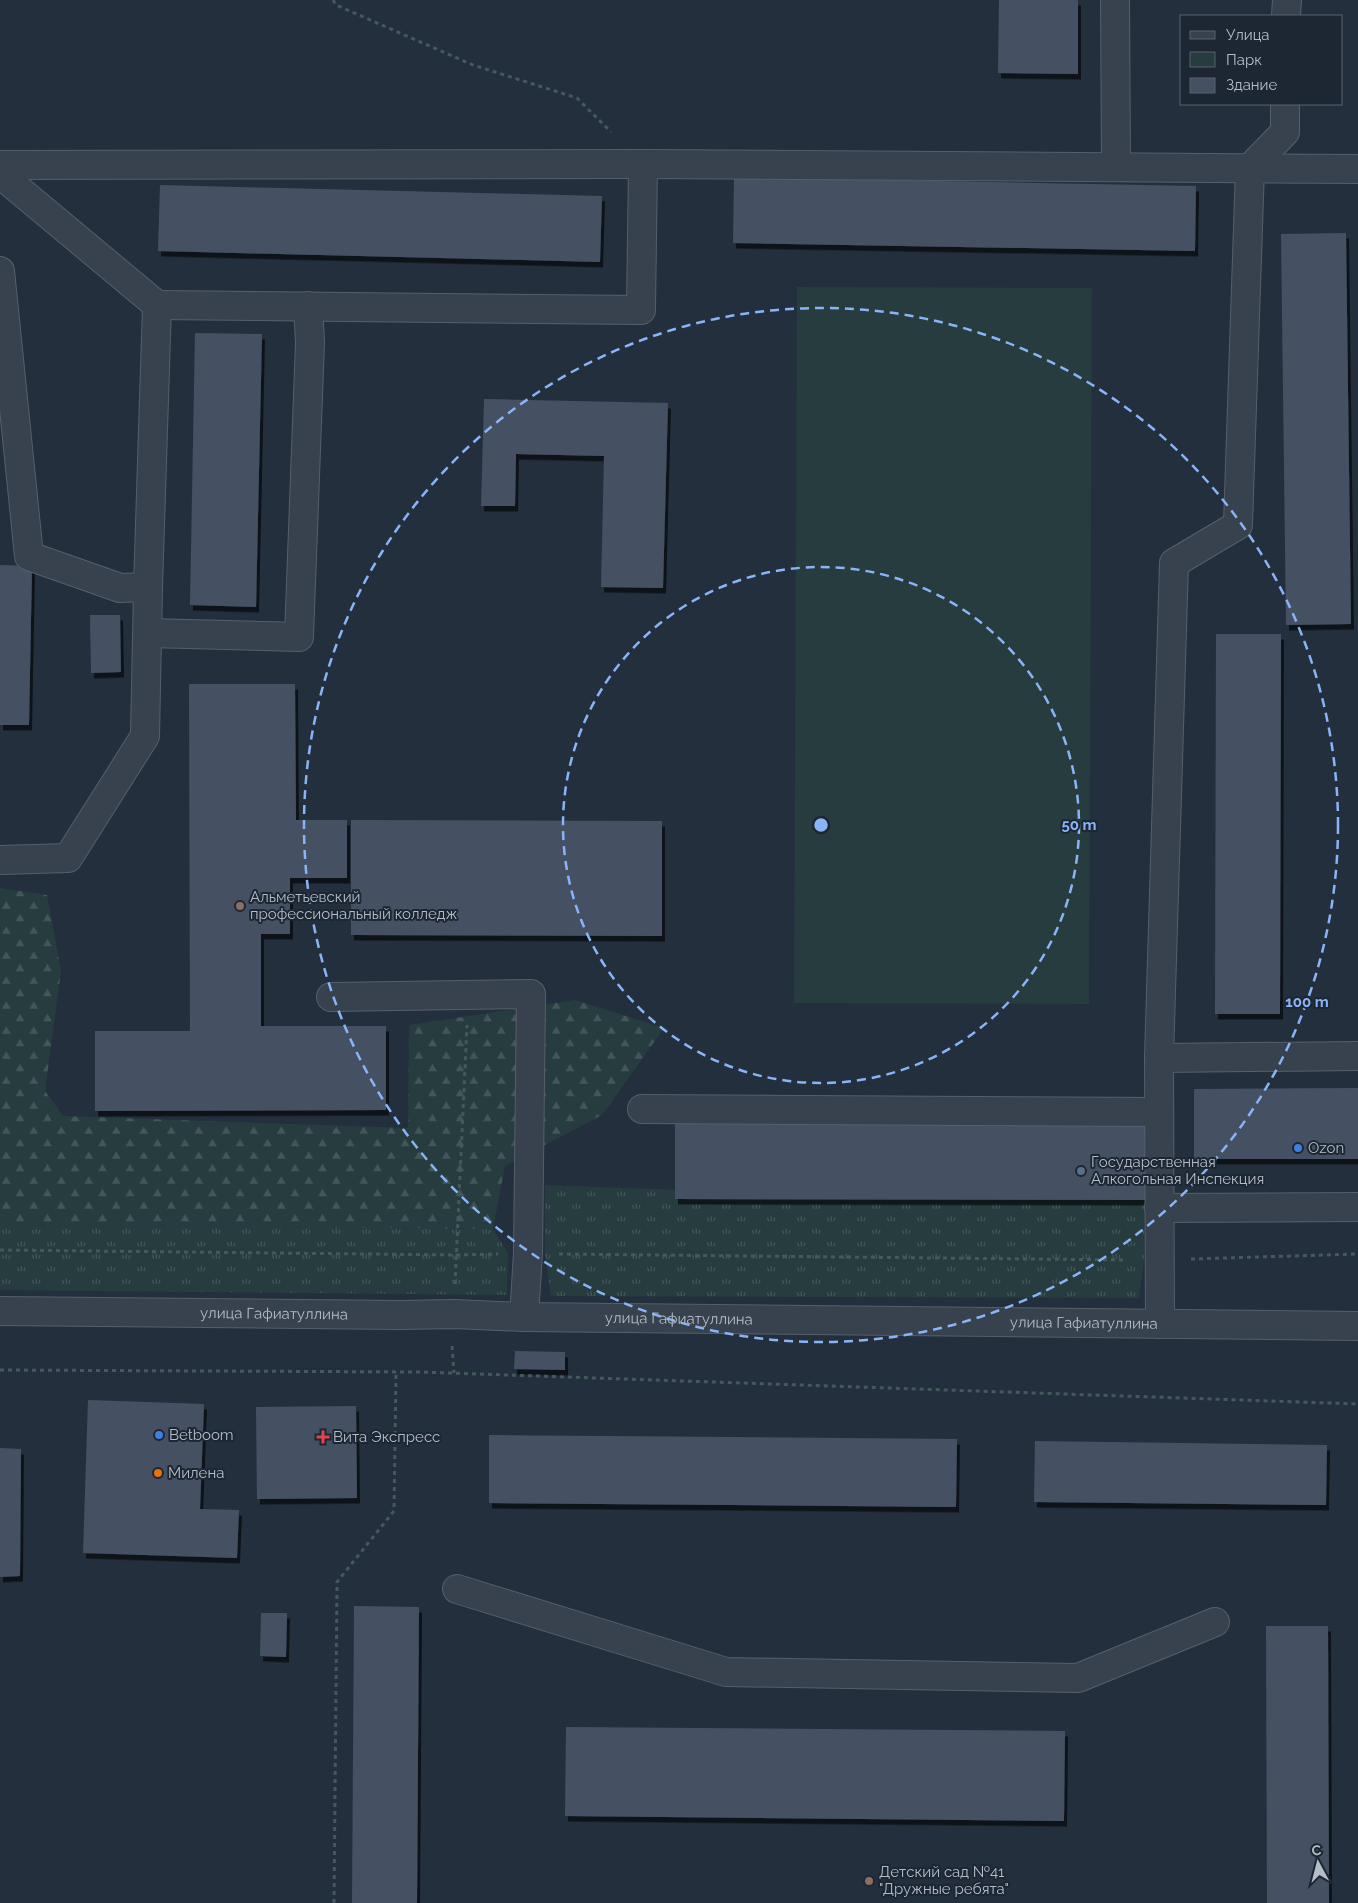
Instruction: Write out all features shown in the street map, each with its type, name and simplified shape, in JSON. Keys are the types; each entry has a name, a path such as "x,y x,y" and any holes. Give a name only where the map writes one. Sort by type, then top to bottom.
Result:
{"street":[{"path":"1115,0 1116,167"},
{"path":"1286,0 1286,15"},
{"path":"1160,1324 1159,1058 1174,563 1238,525 1250,168 1284,132 1285,105"},
{"path":"0,174 157,305 641,310 643,164"},
{"path":"0,165 643,164 1358,169"},
{"path":"0,271 29,556 120,588 148,587"},
{"path":"0,860 68,858 145,736 157,305"},
{"path":"148,633 299,637 310,342 308,306"},
{"path":"331,997 531,994 528,1253 524,1317"},
{"path":"1159,1058 1358,1056"},
{"path":"642,1109 1159,1112"},
{"path":"1159,1208 1358,1207"},
{"name":"улица Гафиатуллина","path":"0,1311 454,1314 524,1317 1358,1326"},
{"path":"457,1589 726,1672 1078,1678 1215,1622"}],"path":[{"path":"333,0 336,5 473,65 577,98 643,164"},
{"path":"454,1294 468,995"},
{"path":"0,1250 456,1255 528,1253 1159,1260 1358,1254"},
{"path":"452,1343 454,1373"},
{"path":"0,1370 454,1373 1358,1404"},
{"path":"334,1903 337,1582 394,1511 396,1372"}],"green space":[{"path":"797,287 1092,288 1089,1004 794,1003"},
{"path":"0,888 47,895 61,971 45,1091 63,1116 408,1128 409,1025 575,1000 664,1028 602,1115 505,1166 493,1229 0,1225"},
{"path":"545,1185 675,1190 676,1199 1145,1200 1144,1260 1139,1298 551,1296 545,1254"},
{"path":"0,1225 493,1229 508,1253 507,1295 0,1290"}],"building":[{"path":"999,0 1078,0 1078,74 998,73"},
{"path":"734,177 1196,186 1195,251 733,243"},
{"path":"160,185 602,196 600,262 158,251"},
{"path":"1346,233 1351,624 1286,625 1281,234"},
{"path":"195,333 262,334 256,607 190,605"},
{"path":"484,399 668,403 663,588 601,587 604,456 516,454 515,506 481,506"},
{"path":"0,565 32,566 29,725 0,725"},
{"path":"90,615 120,615 121,672 91,673"},
{"path":"1216,634 1281,634 1280,1014 1215,1014"},
{"name":"Альметьевский профессиональный колледж","path":"189,684 295,684 296,820 347,820 347,878 290,878 290,934 261,934 261,1026 386,1026 386,1110 95,1111 95,1031 190,1031"},
{"path":"351,820 662,821 662,936 351,935"},
{"path":"1358,1088 1358,1159 1194,1159 1194,1089"},
{"path":"675,1122 1145,1123 1145,1200 675,1199"},
{"path":"515,1351 565,1352 565,1370 514,1369"},
{"path":"88,1400 204,1404 200,1509 239,1510 237,1558 83,1553"},
{"path":"356,1406 357,1498 257,1499 256,1407"},
{"path":"489,1435 957,1439 956,1507 489,1503"},
{"path":"1035,1441 1327,1445 1326,1505 1034,1502"},
{"path":"0,1448 21,1449 20,1576 0,1577"},
{"path":"354,1606 419,1607 417,1903 352,1903"},
{"path":"261,1613 287,1613 286,1657 260,1656"},
{"path":"1266,1626 1328,1626 1329,1903 1267,1903"},
{"path":"566,1727 1065,1731 1064,1821 565,1816"}],"place":[{"name":"Альметьевский профессиональный колледж","path":"240,906"},
{"name":"Ozon","path":"1298,1148"},
{"name":"Государственная Алкогольная Инспекция","path":"1081,1171"},
{"name":"Betboom","path":"159,1435"},
{"name":"Вита Экспресс","path":"323,1437"},
{"name":"Милена","path":"158,1473"},
{"name":"Детский сад №41 \"Дружные ребята\"","path":"869,1881"}]}
